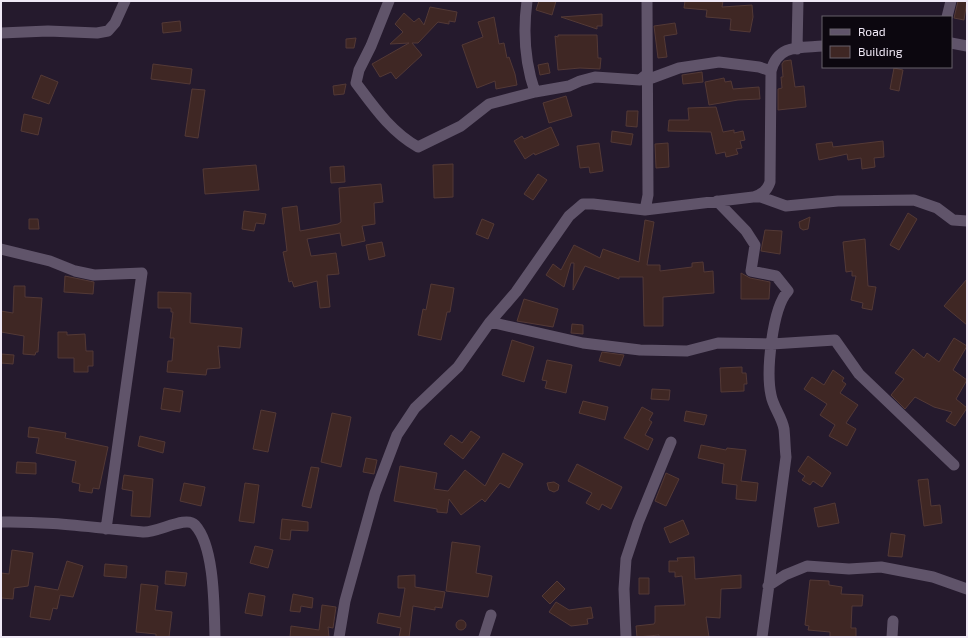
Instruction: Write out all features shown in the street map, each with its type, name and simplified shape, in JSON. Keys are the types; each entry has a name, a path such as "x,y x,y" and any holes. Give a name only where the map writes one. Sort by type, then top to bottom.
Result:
{"street":[{"path":"1,33 48,31 97,33 108,30 115,23 125,1"},
{"path":"389,1 371,46 359,70 356,83 375,109 397,133 418,147 460,126 489,104 534,92 568,86 595,77 640,80 647,74"},
{"path":"527,1 526,54 528,71 534,92"},
{"path":"645,210 648,195 647,1"},
{"path":"797,49 798,1"},
{"path":"948,16 951,1"},
{"path":"952,43 967,46"},
{"path":"338,637 345,601 375,493 397,436 415,408 458,367 490,322 516,292 569,216 583,204 645,210 762,195 768,189 770,182 771,71 776,58 780,54 791,49 822,46"},
{"path":"647,74 652,78 679,68 719,62 759,67 771,71"},
{"path":"753,197 761,197 786,206 838,201 914,200 936,208 953,220 967,221"},
{"path":"717,201 746,231 755,245 751,271 776,276 788,291 783,296 775,317 769,379 771,396 784,429 786,457 770,566 762,637"},
{"path":"1,249 50,261 75,271 94,275 142,273 106,529"},
{"path":"490,322 583,342 640,350 687,351 718,343 772,344 835,340 858,374 954,465"},
{"path":"626,637 624,589 626,559 638,523 671,442"},
{"path":"1,522 54,524 147,532 170,527 186,520 194,524 207,551 214,597 215,637"},
{"path":"770,566 784,575"},
{"path":"768,586 784,575 808,566 848,569 881,567 933,577 967,589"},
{"path":"484,637 491,615"},
{"path":"892,637 894,621"}],"building":[{"path":"539,1 556,1 552,15 536,10"},
{"path":"685,1 723,1 722,7 752,5 753,17 750,32 730,30 731,19 706,17 707,10 684,8"},
{"path":"958,1 967,1 964,20 954,18"},
{"path":"430,7 457,12 455,22 449,21 449,24 438,22 418,43 412,43 422,55 396,79 391,72 380,77 372,64 409,43 390,44 403,32 395,24 404,13 414,22 419,18 424,25"},
{"path":"602,14 602,26 597,26 597,29 561,17"},
{"path":"494,17 499,44 504,43 507,58 509,57 517,85 496,89 495,81 477,88 462,45 483,37 478,22"},
{"path":"180,21 181,31 163,33 162,23"},
{"path":"675,23 677,34 664,36 667,57 658,58 654,26"},
{"path":"558,35 597,35 598,58 601,58 600,69 580,68 558,70 555,36 558,37"},
{"path":"356,38 354,48 346,48 346,39"},
{"path":"791,60 795,87 804,86 806,107 778,110 778,89 782,88 781,77 783,77 782,64 784,61"},
{"path":"548,63 550,73 540,75 538,65"},
{"path":"153,64 192,69 190,84 151,79"},
{"path":"894,68 903,70 899,91 890,89"},
{"path":"702,72 703,82 683,84 682,75"},
{"path":"41,75 58,82 49,104 32,98"},
{"path":"724,78 725,82 731,81 733,89 759,87 760,99 738,100 709,105 705,82"},
{"path":"346,84 344,94 334,95 333,86"},
{"path":"192,89 205,90 198,138 185,136"},
{"path":"566,96 572,116 549,123 543,103"},
{"path":"716,107 723,132 734,130 734,133 743,131 745,140 740,141 742,148 736,149 738,154 726,157 725,152 716,154 711,132 668,131 669,120 689,120 688,108"},
{"path":"627,111 638,111 637,127 626,126"},
{"path":"24,114 42,118 38,135 21,131"},
{"path":"551,127 559,145 535,155 534,153 525,159 514,141 522,136 524,139"},
{"path":"612,131 633,134 631,145 611,142"},
{"path":"883,141 884,157 874,158 875,167 862,169 861,158 848,160 847,154 819,160 816,144 832,142 833,147"},
{"path":"599,143 603,171 590,173 589,167 580,168 577,146"},
{"path":"668,143 669,167 656,168 655,144"},
{"path":"453,164 453,197 434,198 433,165"},
{"path":"256,165 259,190 205,194 203,169"},
{"path":"344,166 345,182 331,183 330,167"},
{"path":"538,174 547,180 533,200 524,194"},
{"path":"381,184 383,202 374,203 375,224 362,226 365,241 342,246 340,233 307,239 311,256 336,253 339,274 327,275 330,307 320,308 317,281 294,287 292,281 289,282 283,252 287,251 282,208 297,206 300,231 338,224 341,222 339,188"},
{"path":"244,211 266,214 264,224 256,223 254,231 242,229"},
{"path":"908,213 917,219 899,250 890,245"},
{"path":"810,217 808,229 803,230 800,228 799,222"},
{"path":"29,219 38,219 39,229 29,229"},
{"path":"482,219 494,224 488,239 476,234"},
{"path":"645,220 654,222 647,265 660,265 660,271 692,267 692,263 703,262 704,272 713,271 714,293 663,297 663,326 644,326 643,277 619,277 619,279 585,266 573,290 574,263 571,263 564,287 546,275 553,264 561,270 574,245 600,258 603,249 639,262"},
{"path":"765,230 782,231 780,254 761,251"},
{"path":"865,239 868,286 876,287 872,310 862,308 863,303 851,300 856,276 852,276 852,271 846,272 843,242"},
{"path":"382,242 385,256 369,260 366,245"},
{"path":"741,273 750,278 770,282 769,299 741,299"},
{"path":"65,276 94,282 93,294 64,292"},
{"path":"967,279 967,325 944,306"},
{"path":"431,284 454,288 450,312 447,312 441,340 418,335 423,309 426,310"},
{"path":"14,286 25,286 25,297 42,298 38,352 36,352 35,355 23,354 24,336 1,332 1,311 13,313"},
{"path":"158,292 191,293 190,323 242,328 240,348 218,346 220,368 207,369 206,375 167,372 168,361 172,361 174,338 170,338 173,312 171,312 171,308 158,308"},
{"path":"524,299 558,309 553,327 517,321"},
{"path":"572,324 583,325 583,334 571,333"},
{"path":"58,332 67,332 67,335 85,334 86,351 93,351 93,366 88,366 88,372 74,372 74,358 58,358"},
{"path":"954,338 967,346 953,370 967,380 956,399 967,408 955,426 946,421 952,412 934,407 915,397 905,409 891,395 904,379 895,373 913,349 924,358 927,353 939,362"},
{"path":"512,340 534,347 524,382 502,375"},
{"path":"602,352 624,355 620,366 599,361"},
{"path":"1,354 14,355 13,364 1,363"},
{"path":"547,360 572,365 566,393 545,388 547,381 542,380"},
{"path":"742,367 742,373 746,373 747,384 744,384 744,391 721,392 720,368"},
{"path":"833,370 844,378 842,381 846,384 840,393 858,405 846,423 856,429 847,446 829,436 835,425 820,415 827,404 804,389 812,377 824,385"},
{"path":"164,388 183,391 180,412 161,409"},
{"path":"652,389 670,390 669,400 651,399"},
{"path":"583,401 608,407 605,420 579,413"},
{"path":"642,407 653,413 649,420 652,422 645,435 653,439 648,450 624,438"},
{"path":"261,410 276,413 268,452 253,449"},
{"path":"686,411 707,415 704,425 684,421"},
{"path":"332,413 351,417 341,467 321,462"},
{"path":"29,427 66,433 65,438 108,447 99,489 93,488 92,493 79,491 80,484 72,482 76,461 36,453 39,438 28,437"},
{"path":"471,431 480,437 463,459 444,444 451,435 462,443"},
{"path":"140,436 165,442 163,453 138,446"},
{"path":"701,445 726,450 727,448 746,450 741,481 758,483 756,501 736,499 737,485 722,483 724,464 698,458"},
{"path":"503,453 523,464 509,488 500,483 485,502 482,499 461,515 449,499 447,513 437,512 437,509 394,501 400,466 437,473 434,489 448,491 465,470 485,486"},
{"path":"808,456 831,473 822,487 813,481 810,485 802,480 805,476 798,471"},
{"path":"366,458 377,460 374,474 363,472"},
{"path":"17,462 36,463 36,474 16,473"},
{"path":"577,464 622,487 611,509 602,504 599,510 586,503 592,493 568,481"},
{"path":"311,467 319,468 311,508 302,506"},
{"path":"666,473 679,479 666,506 655,501"},
{"path":"124,475 153,479 150,517 131,516 133,491 122,489"},
{"path":"928,479 931,506 940,505 942,523 924,526 918,480"},
{"path":"554,482 559,485 558,490 554,492 549,490 547,483"},
{"path":"184,483 205,487 201,506 180,501"},
{"path":"245,483 259,485 254,523 239,521"},
{"path":"835,503 839,523 818,527 814,508"},
{"path":"282,519 308,522 308,531 291,530 290,540 280,539"},
{"path":"683,520 689,534 670,543 664,528"},
{"path":"891,533 905,535 902,557 888,556"},
{"path":"452,542 480,546 476,573 492,576 488,597 446,591"},
{"path":"255,546 273,550 268,568 250,563"},
{"path":"12,550 33,553 28,586 14,588 13,599 1,598 1,573 9,574"},
{"path":"694,557 695,579 741,575 741,588 721,589 720,618 706,617 709,637 659,637 659,635 637,637 636,626 654,624 655,606 685,605 682,576 675,577 675,572 669,572 669,561 678,561 677,558"},
{"path":"67,561 83,566 73,597 60,595 57,609 53,608 50,620 30,617 35,586 58,590"},
{"path":"105,564 127,566 126,578 104,576"},
{"path":"166,571 187,573 185,586 165,584"},
{"path":"415,575 415,587 445,592 442,608 435,607 435,610 413,606 409,637 399,637 401,628 377,623 379,613 400,617 405,588 398,588 398,576"},
{"path":"639,578 649,578 649,594 639,594"},
{"path":"810,580 829,581 829,585 842,587 841,594 863,595 862,606 852,606 851,628 856,628 856,637 830,637 830,632 808,630 809,626 805,625"},
{"path":"557,581 565,589 550,604 542,596"},
{"path":"141,584 158,586 155,610 172,612 169,637 156,637 156,634 136,632"},
{"path":"249,593 265,596 262,616 245,613"},
{"path":"293,594 313,598 312,608 301,606 300,612 290,611"},
{"path":"556,602 569,610 591,607 593,618 587,619 588,624 571,626 549,612"},
{"path":"322,605 336,607 333,628 328,627 329,637 290,637 291,626 319,630"},
{"path":"459,620 463,620 465,621 465,629 459,630 456,627 456,623"}]}
